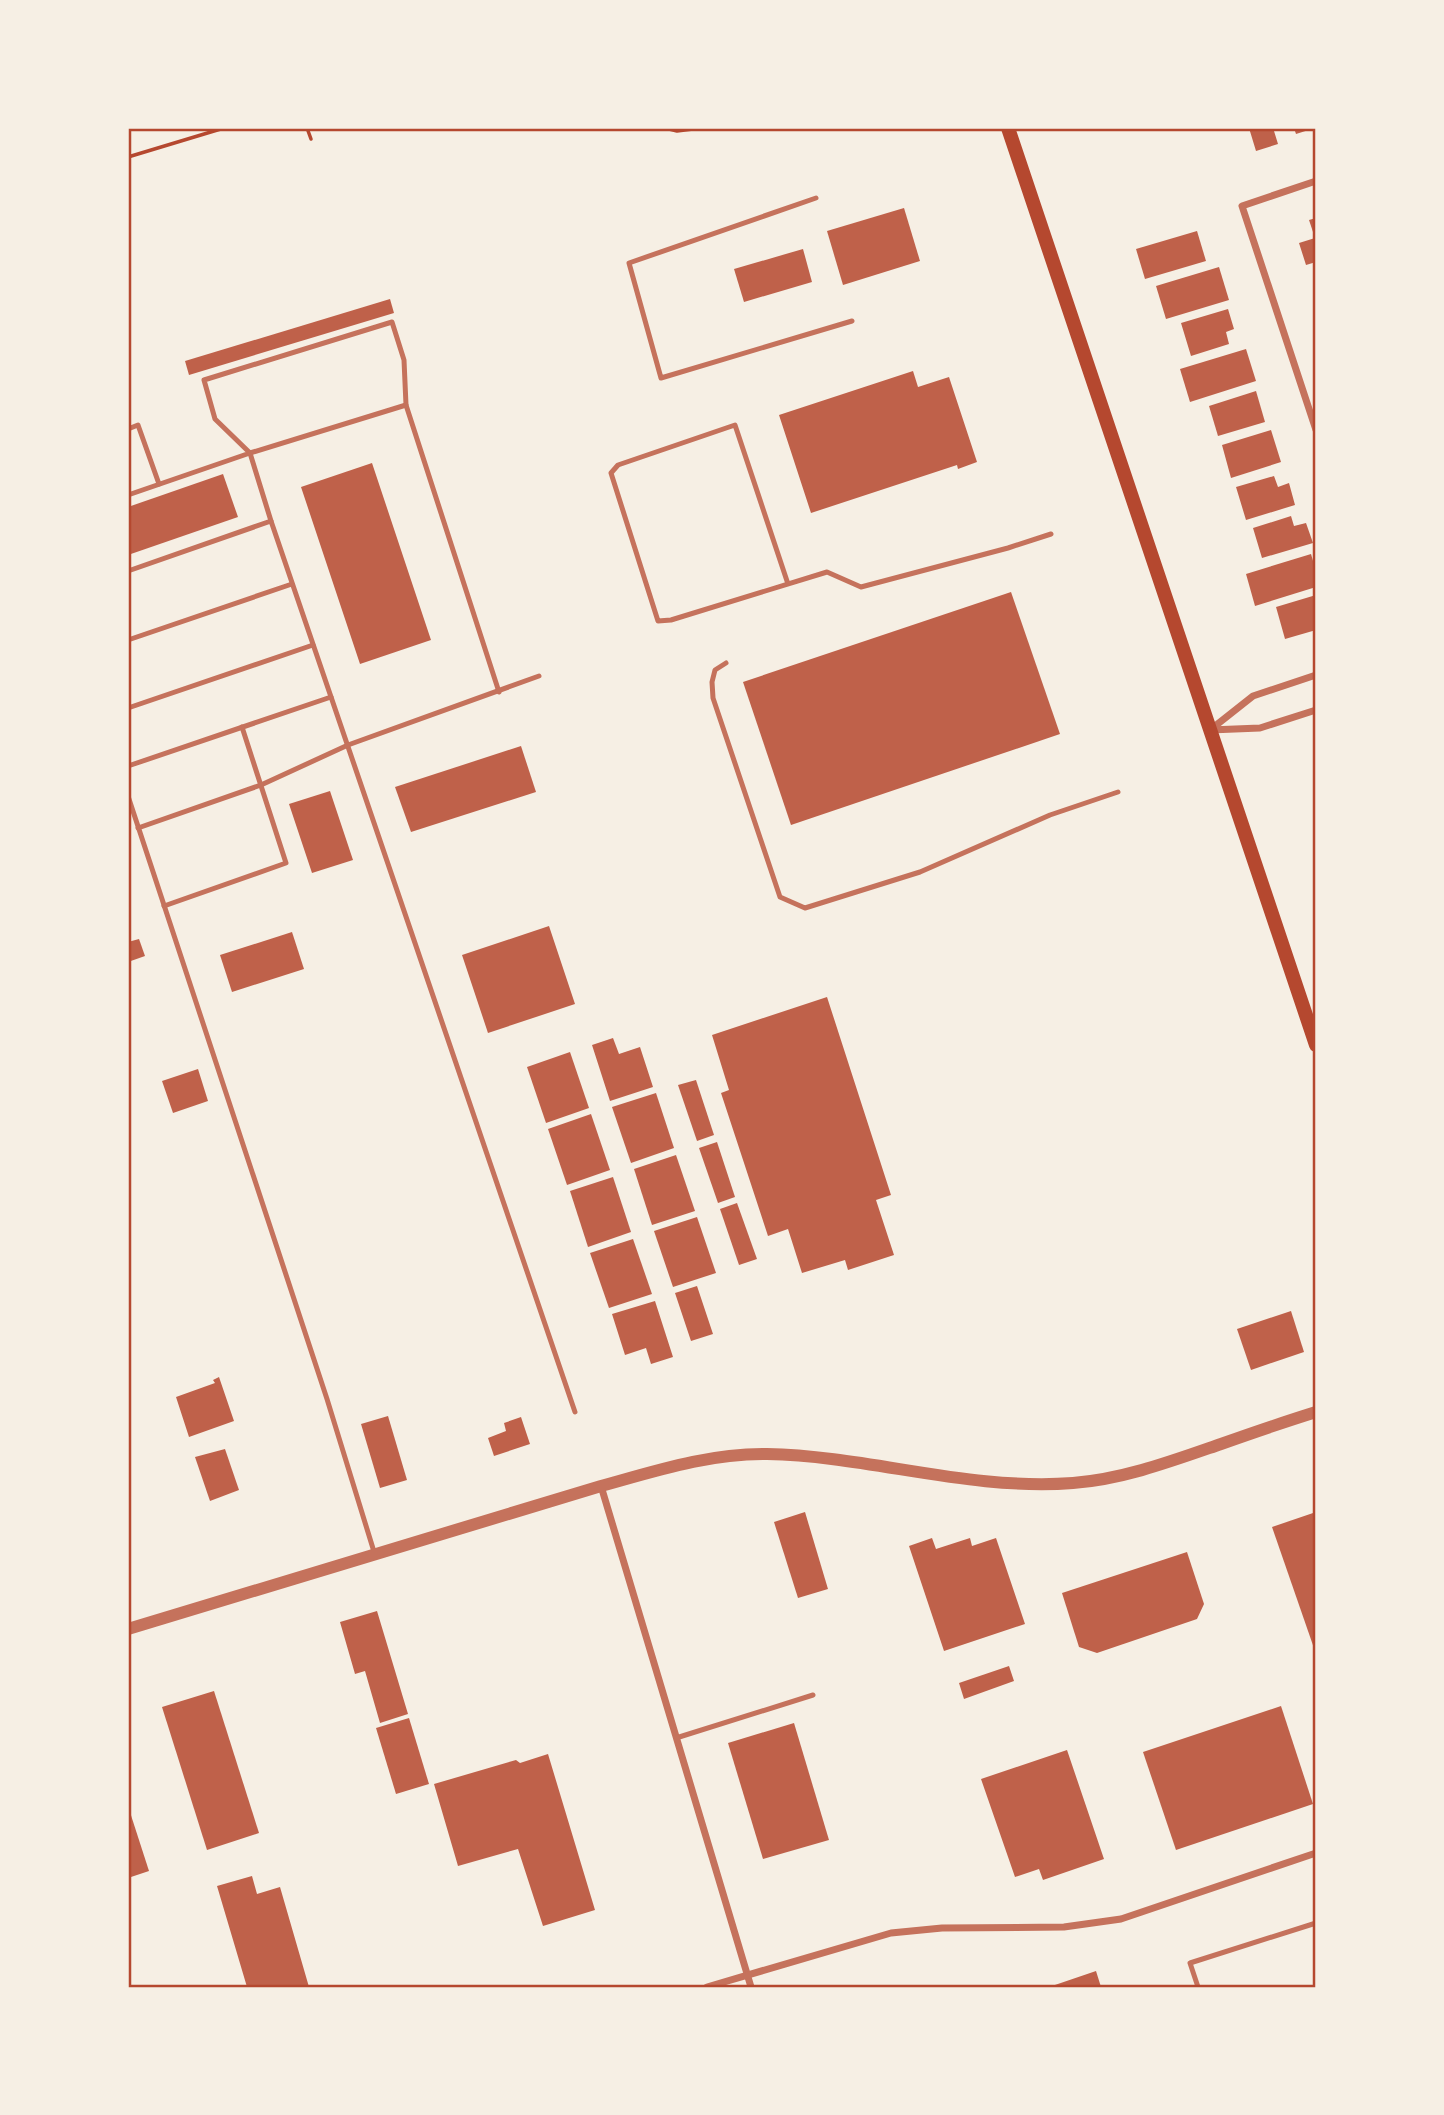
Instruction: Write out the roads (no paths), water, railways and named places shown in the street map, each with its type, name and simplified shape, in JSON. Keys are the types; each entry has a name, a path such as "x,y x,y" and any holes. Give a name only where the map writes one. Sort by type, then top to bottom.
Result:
{"main road":[{"path":"1008,128 1316,1045"}],"street":[{"path":"1316,181 1242,206 1316,430"},
{"path":"1210,730 1253,696 1316,675"},
{"path":"1210,730 1260,728 1316,710"},
{"path":"128,1629 601,1486 696,1462 764,1454 817,1457 989,1483 1072,1483 1115,1477 1168,1463 1316,1412"},
{"path":"601,1486 751,1987"},
{"path":"707,1987 891,1933 943,1928 1064,1927 1121,1919 1316,1853"}],"lane":[{"path":"816,198 629,263 661,378 852,321"},
{"path":"499,692 406,405 404,360 392,322 204,380 215,419 250,453 292,584 575,1412"},
{"path":"128,495 250,453 406,405"},
{"path":"128,429 138,425 159,484"},
{"path":"789,584 735,425 618,465 611,473 658,621 671,620 789,584 827,572 861,587 1051,534"},
{"path":"128,570 271,521"},
{"path":"128,640 292,584"},
{"path":"128,708 313,645"},
{"path":"726,663 715,670 712,681 713,698 779,897 792,904 805,908 920,872 1050,815 1118,792"},
{"path":"138,828 261,785 348,745 539,676"},
{"path":"128,766 331,697"},
{"path":"164,906 286,863 242,727"},
{"path":"128,796 327,1399 375,1555"},
{"path":"676,1738 813,1695"},
{"path":"1198,1987 1190,1963 1316,1923"}]}
